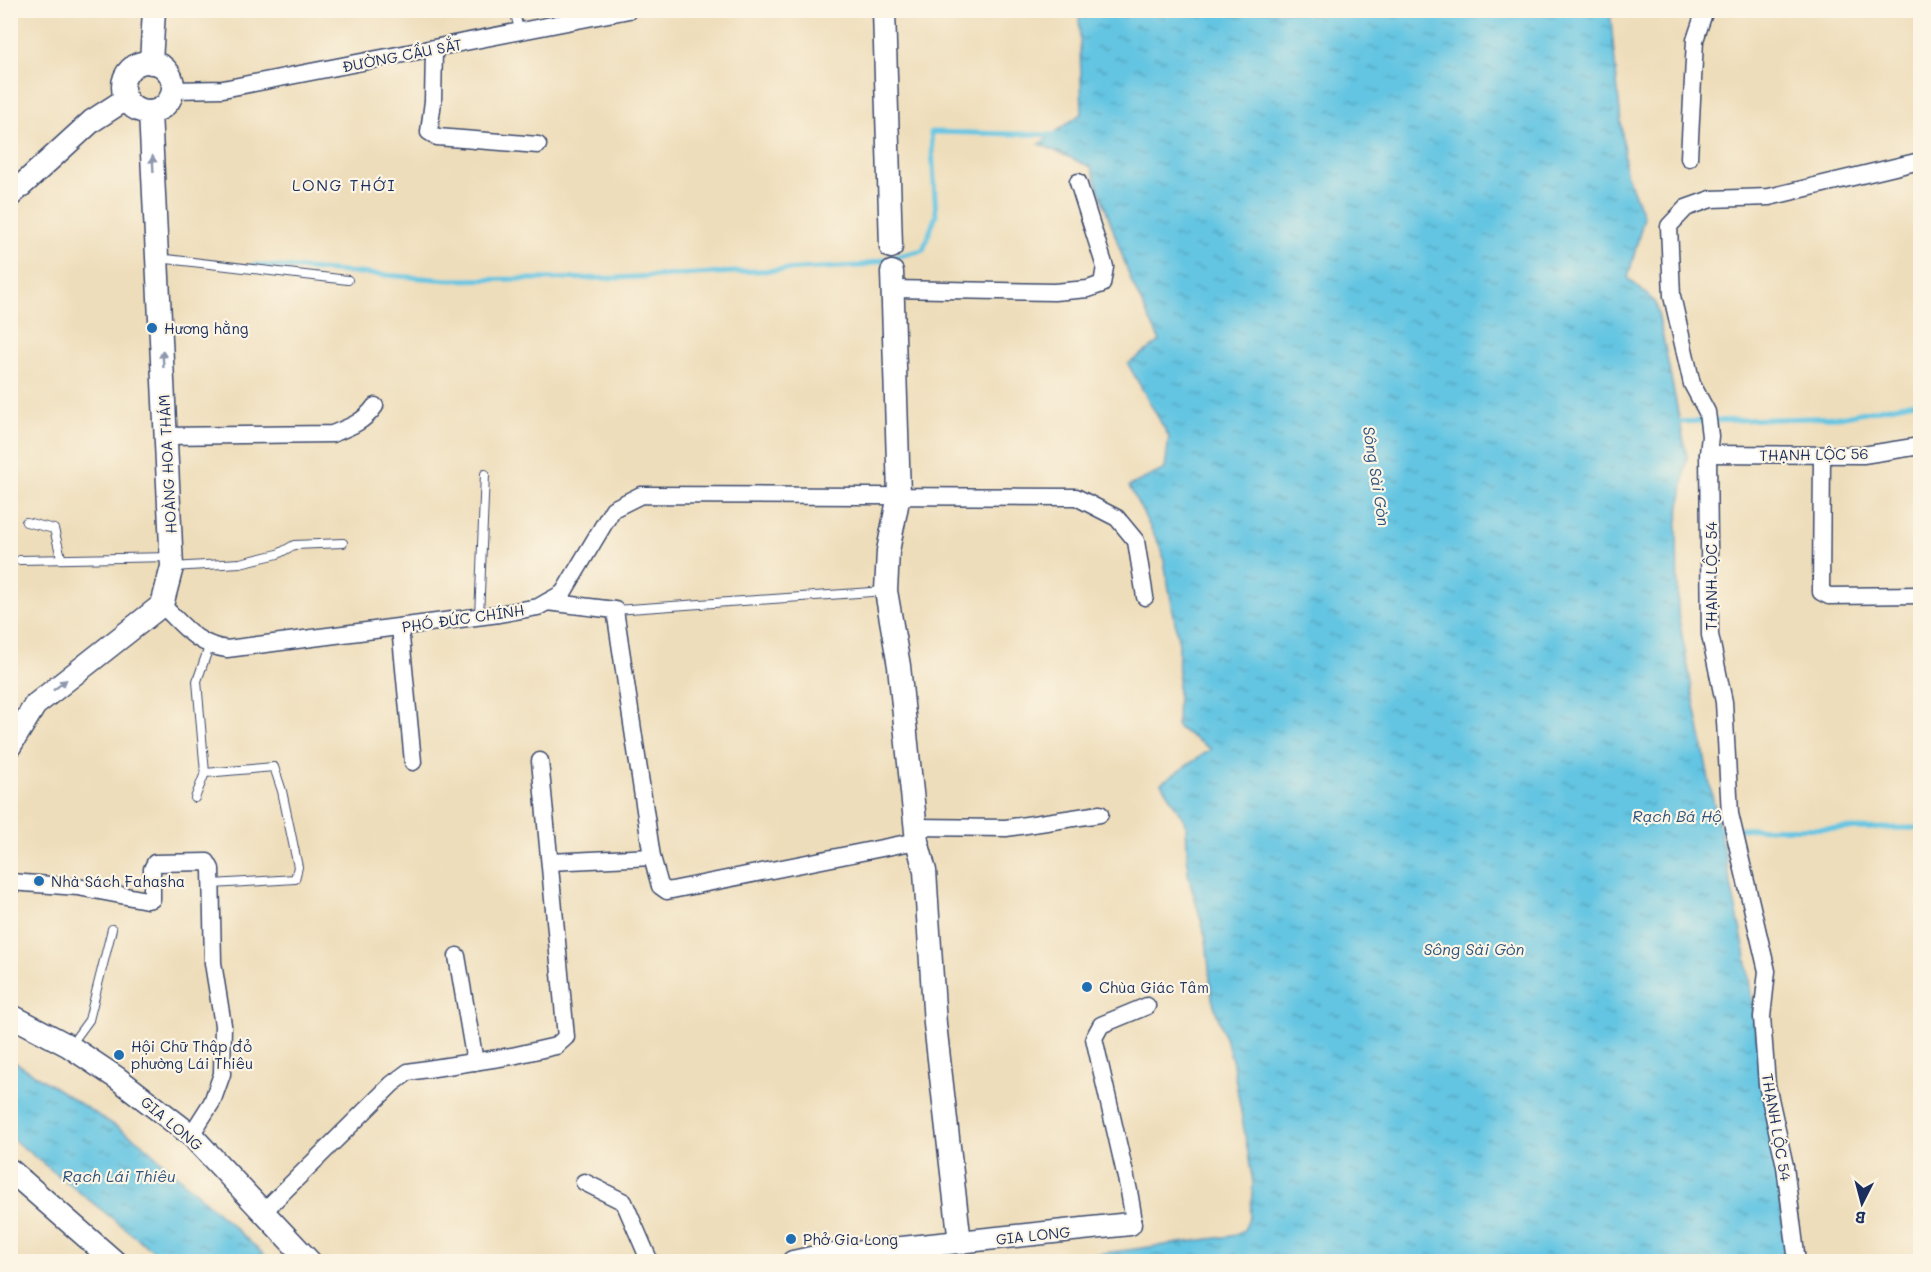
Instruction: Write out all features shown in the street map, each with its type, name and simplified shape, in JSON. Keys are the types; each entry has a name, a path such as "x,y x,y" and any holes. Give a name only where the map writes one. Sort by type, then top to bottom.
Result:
{"street":[{"path":"151,63 154,10"},
{"name":"ĐƯỜNG CẦU SẮT","path":"173,90 223,89 629,10"},
{"path":"884,10 899,495 888,551 886,591 899,666 916,834 925,872 935,1024 960,1244"},
{"path":"1689,158 1695,40 1705,10"},
{"path":"434,49 433,101 429,132 436,137 538,145"},
{"path":"151,63 159,65 170,75 173,90 166,105 150,112 136,109 126,99 124,84 130,70 136,66 151,63"},
{"path":"10,196 92,121 126,99"},
{"name":"HOÀNG HOA THÁM","path":"150,112 172,562 162,605"},
{"name":"THẠNH LỘC 54","path":"1797,1262 1785,1167 1767,1085 1762,1017 1767,971 1731,817 1724,702 1710,635 1708,454 1710,432 1707,412 1692,384 1672,296 1670,226 1686,208 1711,199 1769,197 1920,161"},
{"path":"892,280 1054,292 1088,289 1102,284 1105,267 1078,182"},
{"path":"166,436 332,434 353,426 368,416 375,406"},
{"name":"THẠNH LỘC 56","path":"1708,454 1863,455 1920,446"},
{"path":"1822,455 1821,592 1829,596 1920,596"},
{"path":"547,602 563,593 613,509 641,495 1076,497 1118,518 1136,541 1145,597"},
{"name":"PHÓ ĐỨC CHÍNH","path":"209,647 236,648 400,627 538,607 547,602 615,610"},
{"path":"10,746 26,710 162,605 194,637 209,647"},
{"path":"615,610 652,857 660,886 667,891 916,834 1006,828 1100,814"},
{"path":"400,627 413,762"},
{"path":"263,1212 392,1084 408,1072 556,1046 566,1038 540,761"},
{"path":"550,862 652,857"},
{"path":"10,882 78,887 147,900 152,899 152,869 155,863 207,862 212,869 213,963 223,1025 222,1074 212,1102 191,1135"},
{"path":"457,956 475,1062"},
{"path":"1130,1224 1133,1215 1129,1191 1094,1038 1101,1025 1147,1006"},
{"name":"GIA LONG","path":"10,1015 69,1046 117,1078 191,1135 310,1262"},
{"path":"10,1170 115,1262"},
{"path":"584,1182 624,1202 650,1262"},
{"name":"GIA LONG","path":"793,1262 816,1257 960,1244 1130,1224"}],"lane":[{"path":"514,10 520,33"},
{"path":"158,258 348,280"},
{"path":"479,616 485,474"},
{"path":"26,522 54,529 61,557"},
{"path":"20,560 61,557 240,563 278,554 294,545 344,543"},
{"name":"PHÓ ĐỨC CHÍNH","path":"615,610 886,591"},
{"path":"195,798 205,773 197,681 209,647"},
{"path":"205,773 274,767 282,791 298,867 295,879 212,884"},
{"path":"69,1046 89,1020 112,929"}],"water":[{"name":"Sông Sài Gòn","path":"1079,11 1610,11 1626,173 1644,217 1628,278 1656,303 1687,457 1677,528 1678,614 1709,780 1745,951 1788,1261 1045,1261 1232,1236 1244,1230 1250,1215 1253,1183 1232,1059 1212,999 1206,938 1188,874 1186,823 1161,783 1211,749 1177,727 1179,644 1162,550 1129,486 1165,469 1169,437 1128,364 1160,341 1132,283 1091,167 1039,144 1082,113"},
{"name":"Rạch Lái Thiêu","path":"10,1059 139,1141 271,1261 166,1261 11,1138"}],"waterway":[{"path":"254,265 449,280 616,278 859,266 923,250 936,215 931,132 1057,135"},
{"path":"1675,422 1840,417 1920,401"},
{"name":"Rạch Bá Hộ","path":"1712,829 1920,828"}],"place":[{"name":"Hương hằng","path":"152,328"},
{"name":"Nhà Sách Fahasha","path":"39,881"},
{"name":"Chùa Giác Tâm","path":"1087,987"},
{"name":"Hội Chữ Thập đỏ phường Lái Thiêu","path":"119,1055"},
{"name":"Phở Gia Long","path":"791,1239"}],"district":[{"name":"LONG THỚI","path":"344,184"}]}
